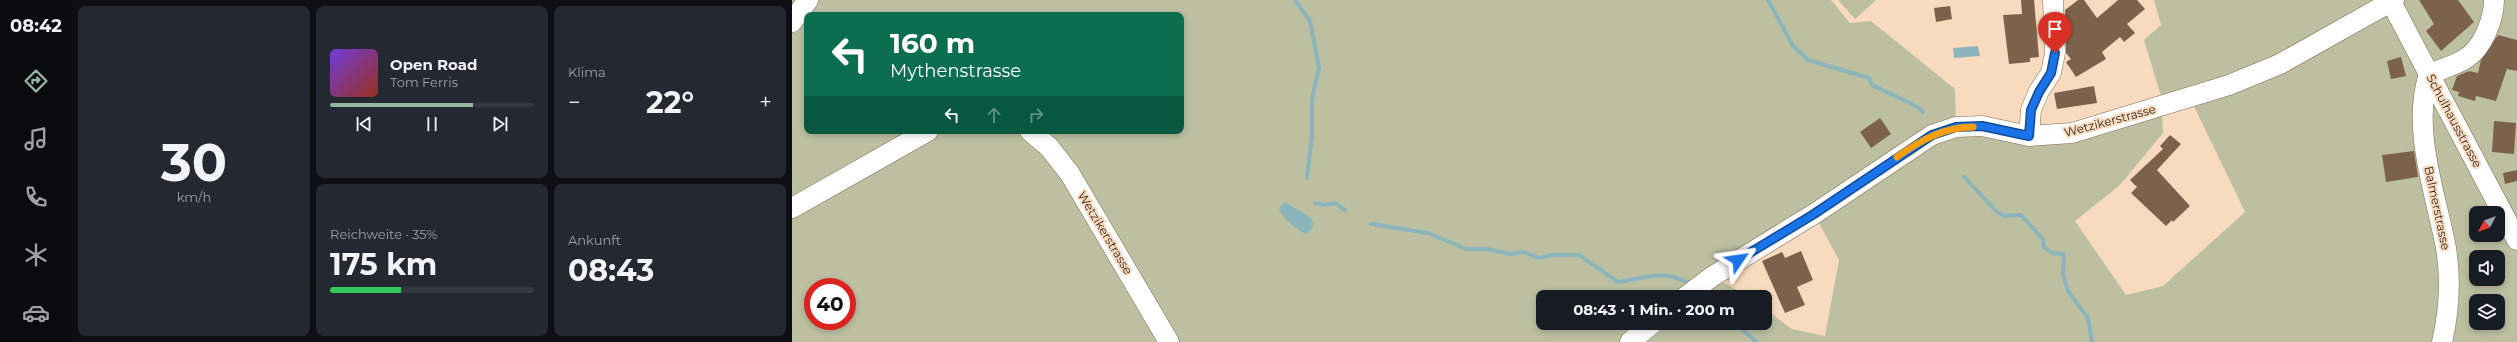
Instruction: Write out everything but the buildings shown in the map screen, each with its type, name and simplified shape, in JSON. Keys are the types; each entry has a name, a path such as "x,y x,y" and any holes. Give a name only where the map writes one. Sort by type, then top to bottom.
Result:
{"street":[{"path":"792,22 808,0"},
{"path":"2029,136 2031,110 2039,92 2051,73 2055,53 2053,0"},
{"path":"2429,74 2466,59 2479,49 2494,10 2494,0"},
{"name":"Wetzikerstrasse","path":"1695,290 1714,276 1814,214 1932,135 1956,127 1982,126 2029,136 2072,133 2229,85 2280,64 2393,1"},
{"name":"Schulhausstrasse","path":"2393,1 2429,74 2517,240"},
{"name":"Balmerstrasse","path":"2429,74 2423,91 2425,147 2446,250 2449,289 2447,318 2442,342"},
{"path":"792,208 923,134"},
{"name":"Wetzikerstrasse","path":"1034,134 1049,147 1070,174 1169,342"},
{"path":"1630,342 1645,330"}],"green space":[{"path":"792,0 1831,0 1850,23 1871,21 1955,89 1956,127 2029,136 2162,107 2163,133 2120,185 2075,221 2126,295 2163,286 2245,212 2190,98 2164,106 2144,40 2161,25 2154,0 2517,0 2517,342 792,342","holes":["1814,214 1839,260 1825,336 1792,329 1772,314 1772,330 1536,330 1536,290 1737,290 1714,276"]},
{"path":"1838,0 1876,0 1855,19"}],"water":[{"path":"1978,46 1980,56 1954,58 1953,48"},
{"path":"1285,202 1304,213 1313,222 1311,230 1306,234 1294,227 1280,211 1279,208"}],"waterway":[{"path":"1295,0 1310,21 1319,67 1312,100 1312,136 1307,178"},
{"path":"1768,0 1793,46 1808,60 1869,78 1872,85 1916,106 1923,112"},
{"path":"1964,177 1997,212 2005,216 2021,215 2043,239 2044,247 2052,253 2064,254 2063,275 2068,291 2088,318 2092,342"},
{"path":"1315,203 1324,205 1335,203 1345,210"},
{"path":"1371,224 1428,233 1466,249 1487,249 1510,254 1524,252 1539,258 1553,255 1579,255 1618,282 1662,275 1670,276 1689,283"},
{"path":"1742,330 1757,342"}],"slow traffic":[{"path":"1897,157 1932,135 1956,127 1973,127"}],"route":[{"path":"1738,260 1814,214 1932,135 1956,127 1982,126 2029,136 2031,110 2039,92 2051,73 2055,53"}]}
